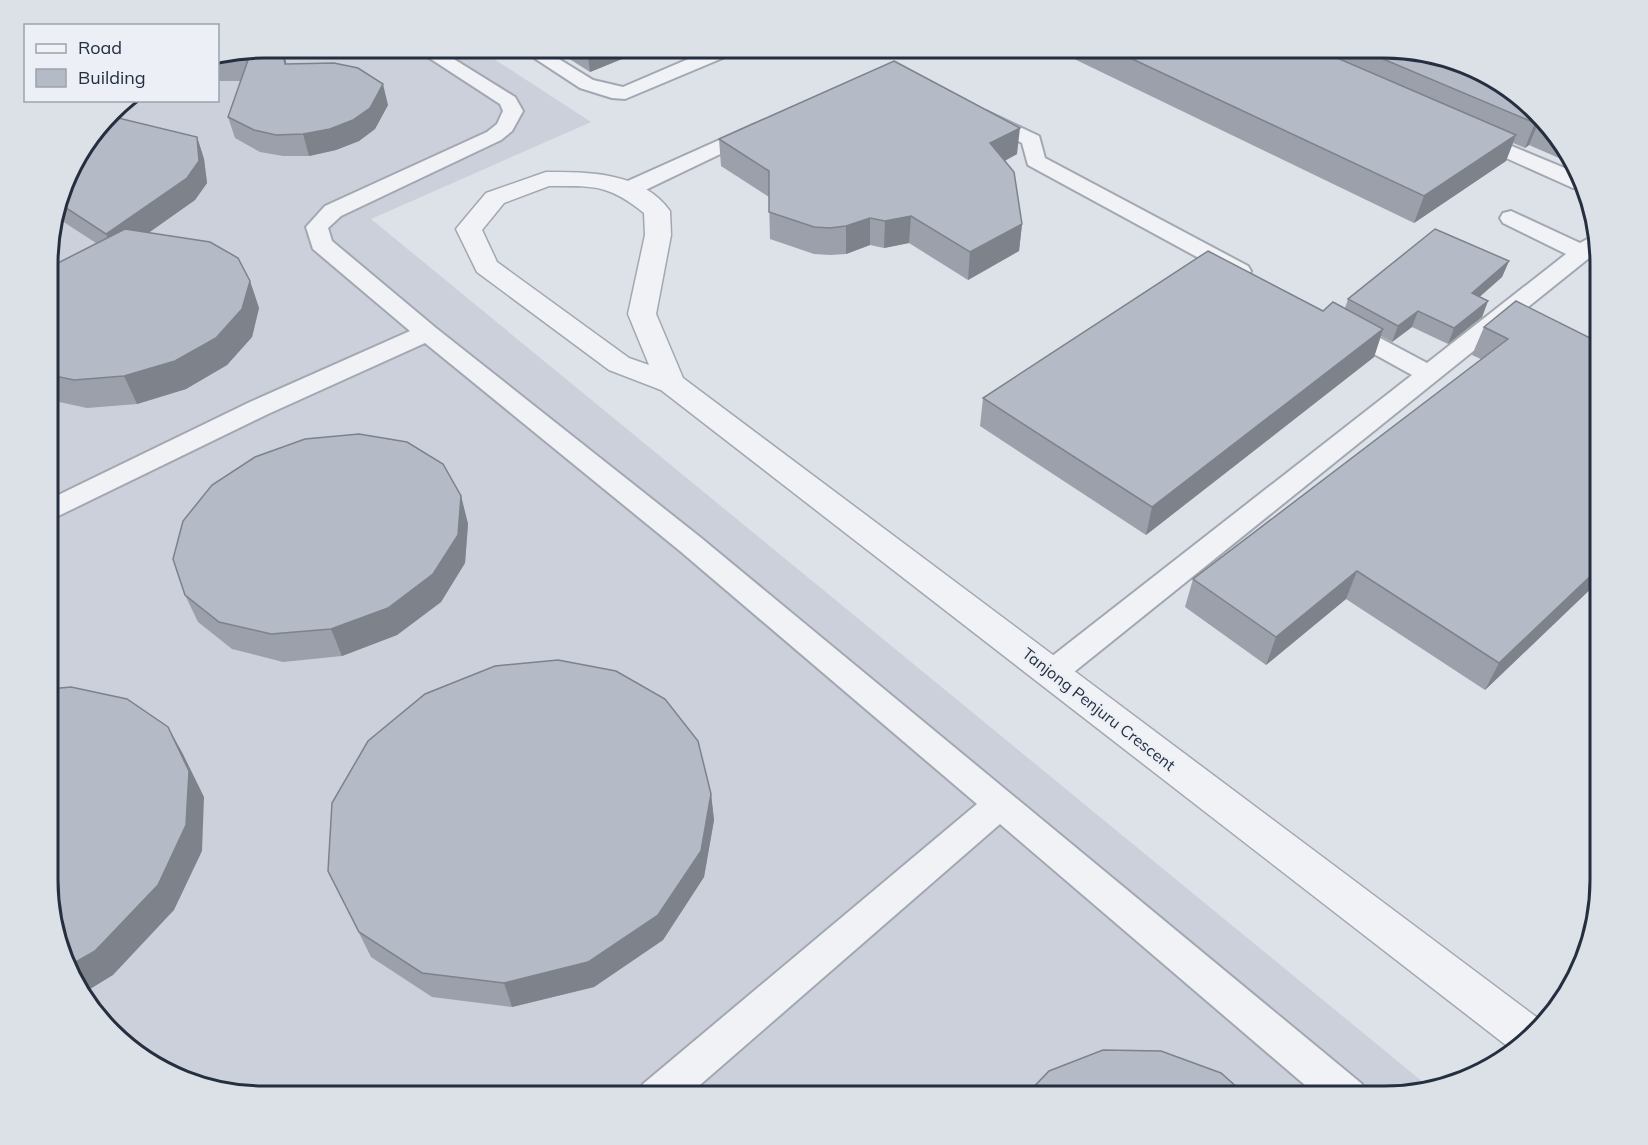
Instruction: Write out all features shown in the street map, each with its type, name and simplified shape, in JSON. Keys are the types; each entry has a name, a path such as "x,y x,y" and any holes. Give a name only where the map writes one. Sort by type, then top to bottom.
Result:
{"street":[{"name":"Tanjong Penjuru Crescent","path":"671,383 642,314 658,235 657,211 629,189 591,179 546,179 495,198 469,229 486,266 619,364 671,383 1523,1032"}],"lane":[{"path":"441,59 508,101 513,111 505,127 494,136 333,211 317,227 321,244 427,333 690,544 1335,1086"},
{"path":"546,59 598,91 614,93 625,93 704,59"},
{"path":"970,108 1032,140 1035,161 1263,284"},
{"path":"629,189 777,120"},
{"path":"1453,127 1571,179"},
{"path":"1511,218 1589,247"},
{"path":"1053,672 1589,248"},
{"path":"1325,318 1429,374"},
{"path":"58,506 260,408 427,333"},
{"path":"670,1086 999,805"}],"shaded area":[{"path":"251,59 494,59 591,122 371,219 1423,1082 1384,1086 251,1086 224,1083 198,1076 161,1059 139,1044 101,1006 80,972 69,947 62,921 59,894 58,264 60,237 69,198 93,150 110,129 139,102 219,102 219,63 224,62"}],"building":[{"path":"251,59 284,59 285,64 334,63 358,68 383,84 370,108 353,120 330,129 303,134 276,135 254,130 228,117 248,60 239,60"},
{"path":"1132,59 1340,59 1516,135 1424,196"},
{"path":"1383,59 1424,62 1463,74 1509,101 1531,121"},
{"path":"894,61 1020,128 990,143 1014,172 1022,224 970,252 911,216 885,221 870,218 846,226 830,228 814,227 769,212 769,171 719,139"},
{"path":"120,119 197,137 199,161 187,178 106,234 67,208 74,185 86,161 110,129"},
{"path":"125,229 210,242 238,258 250,281 242,309 216,338 175,361 124,376 74,380 58,377 58,263"},
{"path":"1435,229 1509,261 1472,293 1488,301 1454,328 1418,311 1398,326 1348,299"},
{"path":"1208,251 1323,311 1333,302 1383,329 1152,507 983,398"},
{"path":"1516,301 1589,338 1589,577 1499,663 1357,571 1276,637 1193,579 1508,339 1484,327"},
{"path":"359,434 407,442 443,464 461,496 458,535 433,574 388,608 331,629 271,634 219,622 185,595 173,559 183,521 212,485 255,457 305,439"},
{"path":"558,660 616,671 665,699 698,741 711,794 701,851 658,915 588,962 504,983 422,973 359,932 328,871 332,803 368,741 425,694 495,666"},
{"path":"71,687 127,699 168,727 189,771 186,825 158,885 95,951 76,962 62,921 59,894 59,688"},
{"path":"1103,1050 1161,1051 1221,1073 1236,1086 1035,1086 1049,1071"}]}
